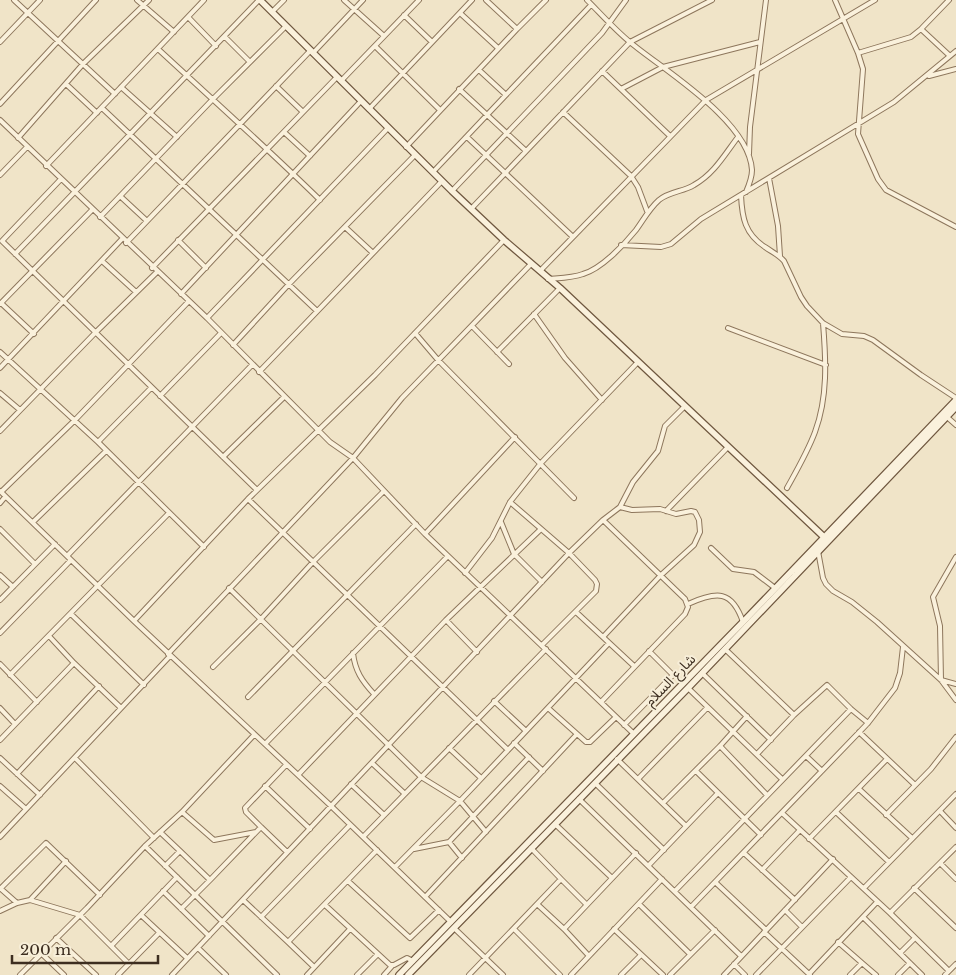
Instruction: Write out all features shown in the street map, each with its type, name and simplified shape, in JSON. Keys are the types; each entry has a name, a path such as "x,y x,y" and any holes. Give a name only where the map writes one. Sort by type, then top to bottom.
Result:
{"main road":[{"path":"259,0 452,191 504,240 560,288 824,537"},
{"name":"شارع السلام","path":"408,975 452,925 956,399"},
{"name":"شارع السلام","path":"399,975 556,824 956,407"}],"street":[{"path":"14,0 115,94"},
{"path":"0,42 40,0"},
{"path":"0,104 57,40 96,0"},
{"path":"137,0 174,32"},
{"path":"18,138 83,64 149,0"},
{"path":"46,166 204,0"},
{"path":"15,254 259,0"},
{"path":"272,12 284,0"},
{"path":"344,0 384,36"},
{"path":"0,368 102,261 147,221 276,86 363,0"},
{"path":"152,268 303,112 375,46 419,0"},
{"path":"369,109 472,0"},
{"path":"486,0 516,29"},
{"path":"406,147 516,29 546,0"},
{"path":"586,0 630,42 706,100 738,137 749,156"},
{"path":"452,191 610,22 626,0"},
{"path":"471,209 630,42 712,0"},
{"path":"746,192 752,174 749,156 750,127 766,0"},
{"path":"835,0 863,69 858,125 859,140 883,187 956,227"},
{"path":"540,271 706,100 875,0"},
{"path":"858,53 911,37 949,0"},
{"path":"433,172 591,5"},
{"path":"460,13 498,48"},
{"path":"404,16 432,42"},
{"path":"188,17 216,46"},
{"path":"100,218 212,100 286,26"},
{"path":"921,29 950,56"},
{"path":"225,37 250,62"},
{"path":"621,89 663,67 760,42"},
{"path":"375,46 440,110"},
{"path":"158,48 320,200"},
{"path":"622,246 667,246 694,223 894,102 956,51"},
{"path":"927,76 956,69"},
{"path":"479,70 506,95"},
{"path":"602,71 670,136"},
{"path":"66,84 97,113"},
{"path":"276,86 303,112"},
{"path":"121,87 177,137"},
{"path":"459,90 526,151"},
{"path":"181,294 361,101"},
{"path":"102,108 317,311"},
{"path":"563,112 631,176 638,187 647,211"},
{"path":"0,120 206,318 330,442 353,458 425,534 634,734"},
{"path":"206,318 388,128"},
{"path":"284,132 310,156"},
{"path":"467,137 573,237"},
{"path":"548,279 577,276 591,271 622,246 636,229 647,211 665,196 688,189 704,179 738,137"},
{"path":"0,175 28,147"},
{"path":"233,345 289,284 415,155"},
{"path":"769,178 778,226 780,256"},
{"path":"60,179 1,242 65,301 151,388 258,490"},
{"path":"259,372 442,181"},
{"path":"741,195 748,232 762,245 780,256 787,266 806,306 823,323 842,334 864,336 873,340 956,399"},
{"path":"120,196 147,221"},
{"path":"34,334 1,304 92,210"},
{"path":"345,227 373,253"},
{"path":"178,240 206,268"},
{"path":"134,621 248,500 504,240"},
{"path":"102,261 136,292"},
{"path":"1,834 144,685 229,588 353,458 402,398 531,264"},
{"path":"0,431 157,272"},
{"path":"497,352 560,288"},
{"path":"188,301 75,420 1,492 169,655 377,850 503,975"},
{"path":"534,314 565,358 602,400"},
{"path":"788,488 816,432 823,403 826,365 823,323"},
{"path":"472,326 509,364"},
{"path":"728,328 826,365"},
{"path":"414,332 438,360 574,498"},
{"path":"160,396 220,333"},
{"path":"0,352 75,420 204,547"},
{"path":"465,573 486,546 501,522 510,502 541,463 638,362"},
{"path":"67,556 252,365"},
{"path":"98,442 151,388"},
{"path":"0,393 20,410"},
{"path":"223,457 284,396"},
{"path":"172,975 569,553 603,520 620,507 633,482 658,451 665,426 685,406"},
{"path":"947,417 956,425"},
{"path":"425,534 515,437"},
{"path":"666,511 728,447"},
{"path":"34,522 106,451"},
{"path":"213,667 384,491"},
{"path":"0,503 6,497"},
{"path":"248,500 508,750"},
{"path":"510,502 569,553 597,584 596,591 542,645"},
{"path":"603,637 660,576 694,545 699,536 699,520 695,512 686,511 676,514 655,509 632,510 620,507"},
{"path":"10,675 170,513"},
{"path":"603,520 688,604"},
{"path":"501,522 514,554 542,582"},
{"path":"248,697 416,524"},
{"path":"0,529 36,564"},
{"path":"298,776 446,620 541,529"},
{"path":"0,600 55,544"},
{"path":"711,548 733,569 754,572 775,588"},
{"path":"818,551 823,578 826,584 833,591 865,612 941,680 956,700"},
{"path":"265,744 448,556"},
{"path":"941,680 940,626 933,597 955,562 956,557"},
{"path":"0,633 71,560"},
{"path":"0,575 13,588"},
{"path":"229,588 421,777 460,801 486,832"},
{"path":"688,604 709,597 723,596 729,598 736,605 743,622"},
{"path":"601,702 685,614 688,604"},
{"path":"576,612 634,666"},
{"path":"71,614 144,685"},
{"path":"446,620 477,652"},
{"path":"49,636 121,708"},
{"path":"395,868 526,732 609,642"},
{"path":"691,907 762,835 868,722 895,688 900,673 903,647"},
{"path":"363,837 494,700 546,649"},
{"path":"725,649 794,715"},
{"path":"624,725 673,675 649,651"},
{"path":"353,652 358,673 374,694"},
{"path":"0,740 74,663"},
{"path":"0,664 36,702"},
{"path":"702,673 771,740"},
{"path":"941,680 956,684"},
{"path":"757,754 794,715 827,685 851,709 868,722"},
{"path":"17,774 99,686"},
{"path":"688,688 782,779"},
{"path":"494,700 526,732"},
{"path":"0,708 15,724"},
{"path":"548,708 586,742 590,742 616,717"},
{"path":"638,778 707,708"},
{"path":"675,891 851,709"},
{"path":"664,803 747,716"},
{"path":"859,732 915,785"},
{"path":"425,897 577,734"},
{"path":"20,975 100,895 145,846 182,812 254,735"},
{"path":"886,815 931,769 956,737"},
{"path":"514,743 543,771"},
{"path":"720,746 767,795"},
{"path":"449,748 481,778"},
{"path":"806,756 822,771"},
{"path":"412,850 449,842 529,757"},
{"path":"0,758 40,795"},
{"path":"75,758 154,838"},
{"path":"617,759 686,826"},
{"path":"809,839 887,759"},
{"path":"372,763 405,794"},
{"path":"286,765 244,810 287,852"},
{"path":"696,771 762,835"},
{"path":"595,782 664,850"},
{"path":"352,784 384,815"},
{"path":"0,786 26,809"},
{"path":"265,786 310,829"},
{"path":"859,789 912,838"},
{"path":"649,866 718,793"},
{"path":"864,888 956,794"},
{"path":"579,799 741,956"},
{"path":"940,811 956,828"},
{"path":"182,812 214,840 257,831"},
{"path":"836,812 889,862"},
{"path":"782,813 864,888 949,971"},
{"path":"556,824 612,878"},
{"path":"261,916 350,825"},
{"path":"182,909 261,827"},
{"path":"762,870 800,830"},
{"path":"160,832 210,880"},
{"path":"449,842 462,858"},
{"path":"17,903 0,888 45,843 100,895"},
{"path":"145,846 276,975"},
{"path":"890,913 956,847"},
{"path":"531,848 586,904"},
{"path":"288,942 377,850"},
{"path":"165,866 180,851"},
{"path":"564,929 636,853"},
{"path":"744,853 795,900"},
{"path":"724,975 833,859"},
{"path":"30,900 66,861"},
{"path":"940,863 956,879"},
{"path":"111,946 177,877"},
{"path":"759,974 781,948 851,877"},
{"path":"469,975 562,879"},
{"path":"571,975 662,879"},
{"path":"348,882 410,938 439,910"},
{"path":"715,882 810,974 877,902"},
{"path":"914,888 956,928"},
{"path":"163,891 209,936"},
{"path":"0,911 17,903 30,900 80,915 129,964"},
{"path":"243,900 314,967"},
{"path":"537,904 589,956"},
{"path":"639,904 690,954"},
{"path":"325,905 392,966"},
{"path":"785,910 802,927"},
{"path":"141,915 187,958"},
{"path":"863,917 922,975"},
{"path":"306,975 350,929"},
{"path":"514,929 560,975"},
{"path":"614,929 663,975"},
{"path":"670,975 715,930"},
{"path":"118,975 159,932"},
{"path":"56,938 96,975"},
{"path":"900,954 915,938"},
{"path":"838,942 876,975"},
{"path":"198,948 226,975"},
{"path":"41,953 62,974"},
{"path":"357,975 377,954"},
{"path":"621,975 641,954"},
{"path":"384,975 392,966 407,958 413,961"},
{"path":"850,975 862,963"},
{"path":"898,975 910,963"},
{"path":"734,964 745,975"},
{"path":"945,975 956,964"}]}
